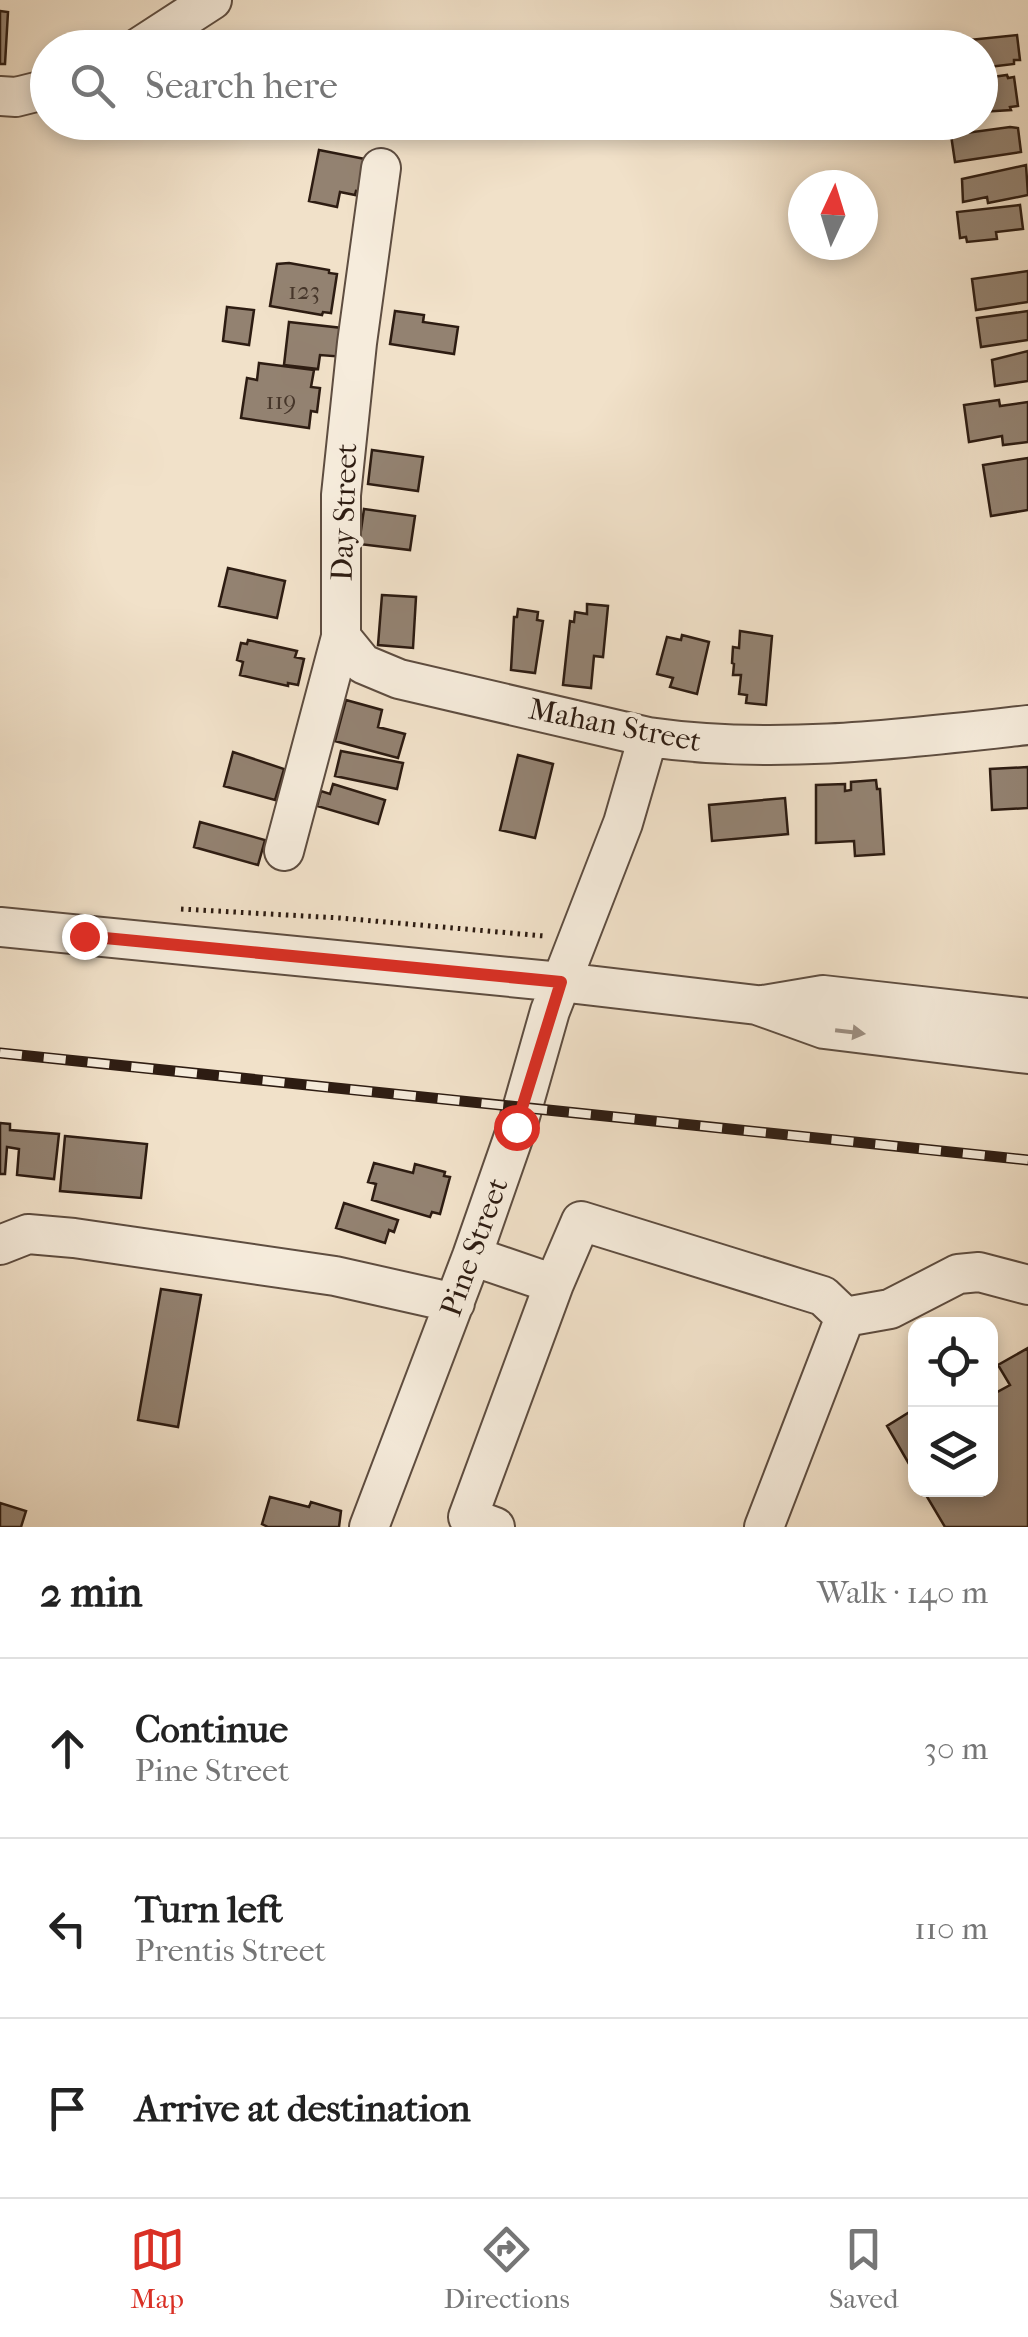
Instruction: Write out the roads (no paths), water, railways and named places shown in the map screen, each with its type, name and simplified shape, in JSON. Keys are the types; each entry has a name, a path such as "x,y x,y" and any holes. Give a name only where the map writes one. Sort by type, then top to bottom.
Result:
{"street":[{"path":"166,30 212,0"},
{"name":"Day Street","path":"284,851 341,636 341,495 356,343 380,168"},
{"name":"Mahan Street","path":"341,636 363,664 399,679 648,737 748,747 904,739 1028,725"},
{"name":"Pine Street","path":"369,1527 472,1256 561,982 623,822 648,737"},
{"path":"0,927 561,982 757,1006 824,1029 1028,1054"},
{"path":"757,1006 823,995 1028,1018"},
{"path":"495,1527 468,1516 581,1221 822,1296 845,1318"},
{"path":"0,1245 28,1234 92,1240 336,1276 455,1304"},
{"path":"472,1256 554,1284"},
{"path":"845,1318 890,1310 958,1274 979,1272 1028,1284"},
{"path":"764,1527 845,1318"}],"railway":[{"path":"0,1053 1028,1160"}]}
